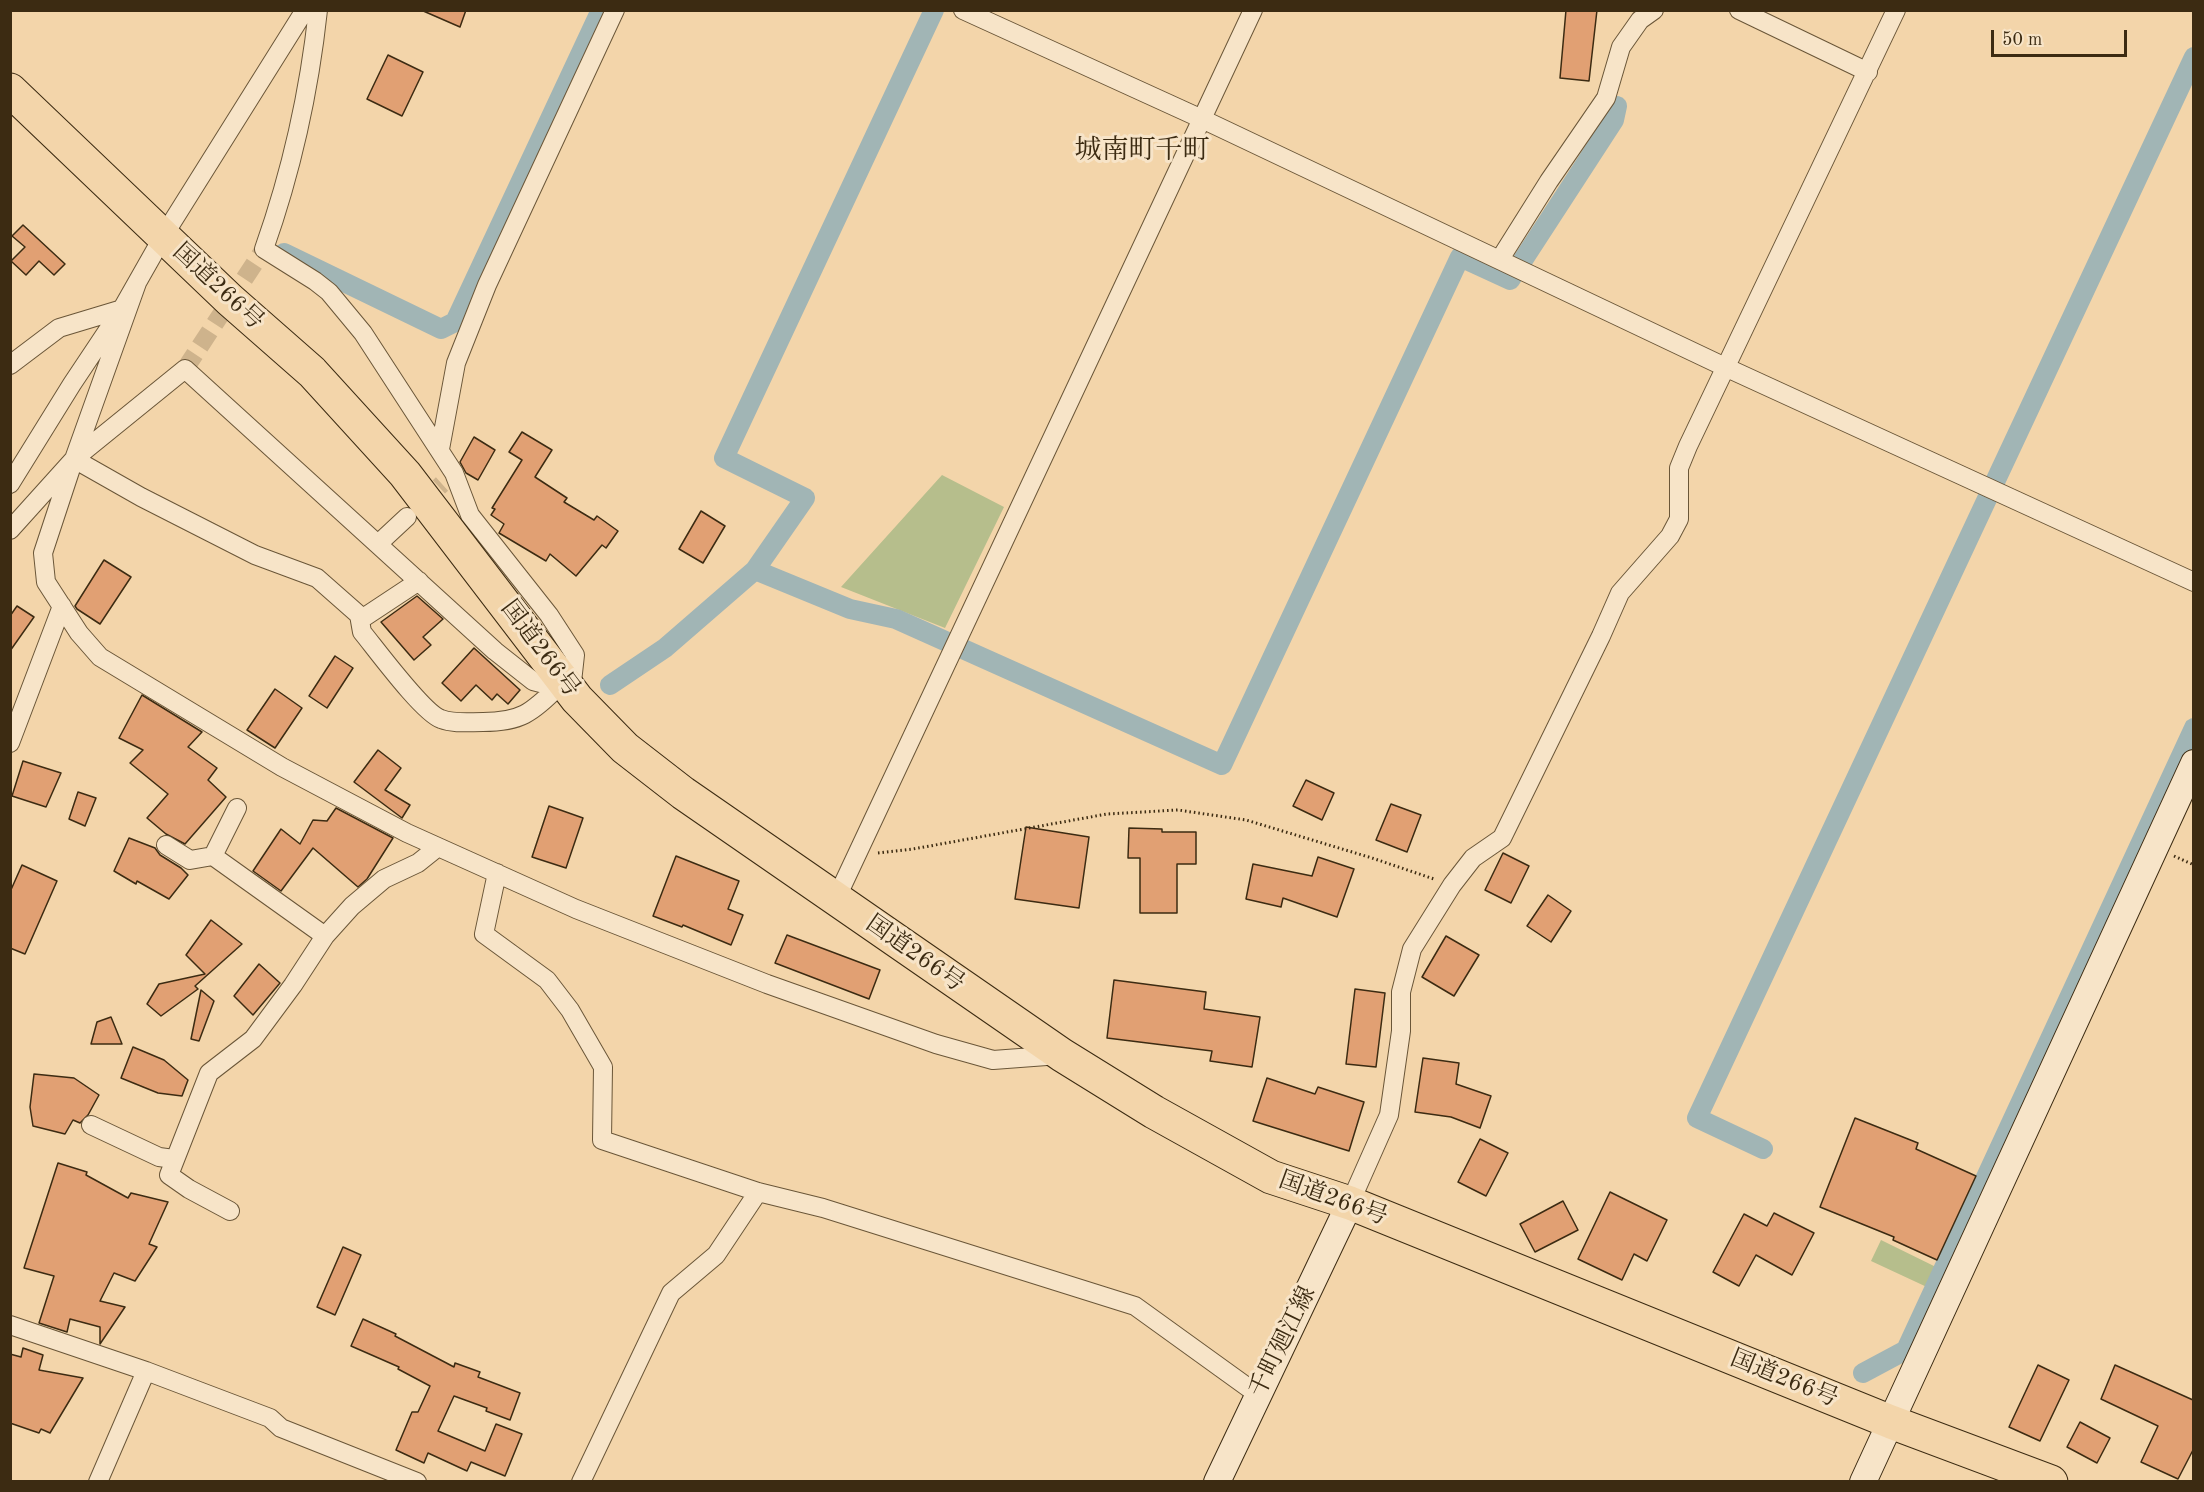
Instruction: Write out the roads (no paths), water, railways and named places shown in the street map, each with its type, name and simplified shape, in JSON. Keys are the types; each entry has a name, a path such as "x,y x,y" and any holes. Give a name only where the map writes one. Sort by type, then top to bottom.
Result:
{"highway":[{"name":"国道266号","path":"10,90 230,300 312,372 405,474 565,689 634,754 683,793 1062,1055 1154,1112 1271,1177 1350,1203 1891,1422 2051,1482"}],"street":[{"path":"305,10 159,230 137,283 43,553 46,582 79,633 100,657 282,767 406,833 576,909 767,984 936,1044 993,1060 1062,1055"},
{"path":"74,459 141,497 255,555 317,578 359,615 362,632 424,707 440,719 461,723 515,720 535,710 565,689 575,655 549,615 470,515 448,478 440,449 363,333 340,304 315,281 264,249 281,201 306,103 318,10"},
{"path":"440,449 456,363 487,285 615,10"},
{"path":"963,10 1202,119 1725,367 2193,582"},
{"path":"836,899 1253,10"},
{"path":"1500,259 1549,181 1606,98 1621,47 1640,20 1654,10"},
{"path":"1739,10 1868,72"},
{"path":"1350,1203 1389,1115 1401,1030 1401,992 1412,949 1452,885 1473,858 1502,838 1567,708 1620,593 1670,536 1679,519 1679,468 1896,10"},
{"path":"10,484 137,283"},
{"path":"10,365 58,328 122,309"},
{"path":"10,530 74,459 185,369 495,651 533,681 565,689"},
{"path":"378,544 407,517"},
{"path":"360,620 419,581"},
{"path":"10,743 62,606"},
{"path":"1863,1482 2193,762"},
{"path":"213,856 237,808"},
{"path":"166,845 190,860 213,856 325,936"},
{"path":"230,1211 189,1189 169,1175 208,1073 253,1039 293,985 325,936 352,906 384,879 418,863 438,847"},
{"path":"497,873 484,934 547,980 570,1010 603,1068 603,1140 758,1192 823,1208 1135,1306 1257,1394"},
{"path":"91,1125 159,1157 174,1159"},
{"path":"581,1482 671,1293 716,1255 758,1192"},
{"name":"千町廻江線","path":"1217,1482 1350,1203"},
{"path":"10,1325 146,1371 270,1418 281,1428 417,1482"},
{"path":"98,1482 146,1371"}],"waterway":[{"path":"284,253 441,329 455,322 601,10"},
{"path":"610,685 665,648 755,570 805,498 724,458 934,10"},
{"path":"1763,1149 1697,1118 2194,57"},
{"path":"755,570 850,609 896,619 1222,765 1460,257 1510,280 1614,120 1617,106"},
{"path":"1863,1373 1906,1350 2194,728"}],"tunnel":[{"path":"185,369 264,249"},
{"path":"419,505 442,484"}],"district":[{"name":"城南町千町","path":"1142,151"}]}
